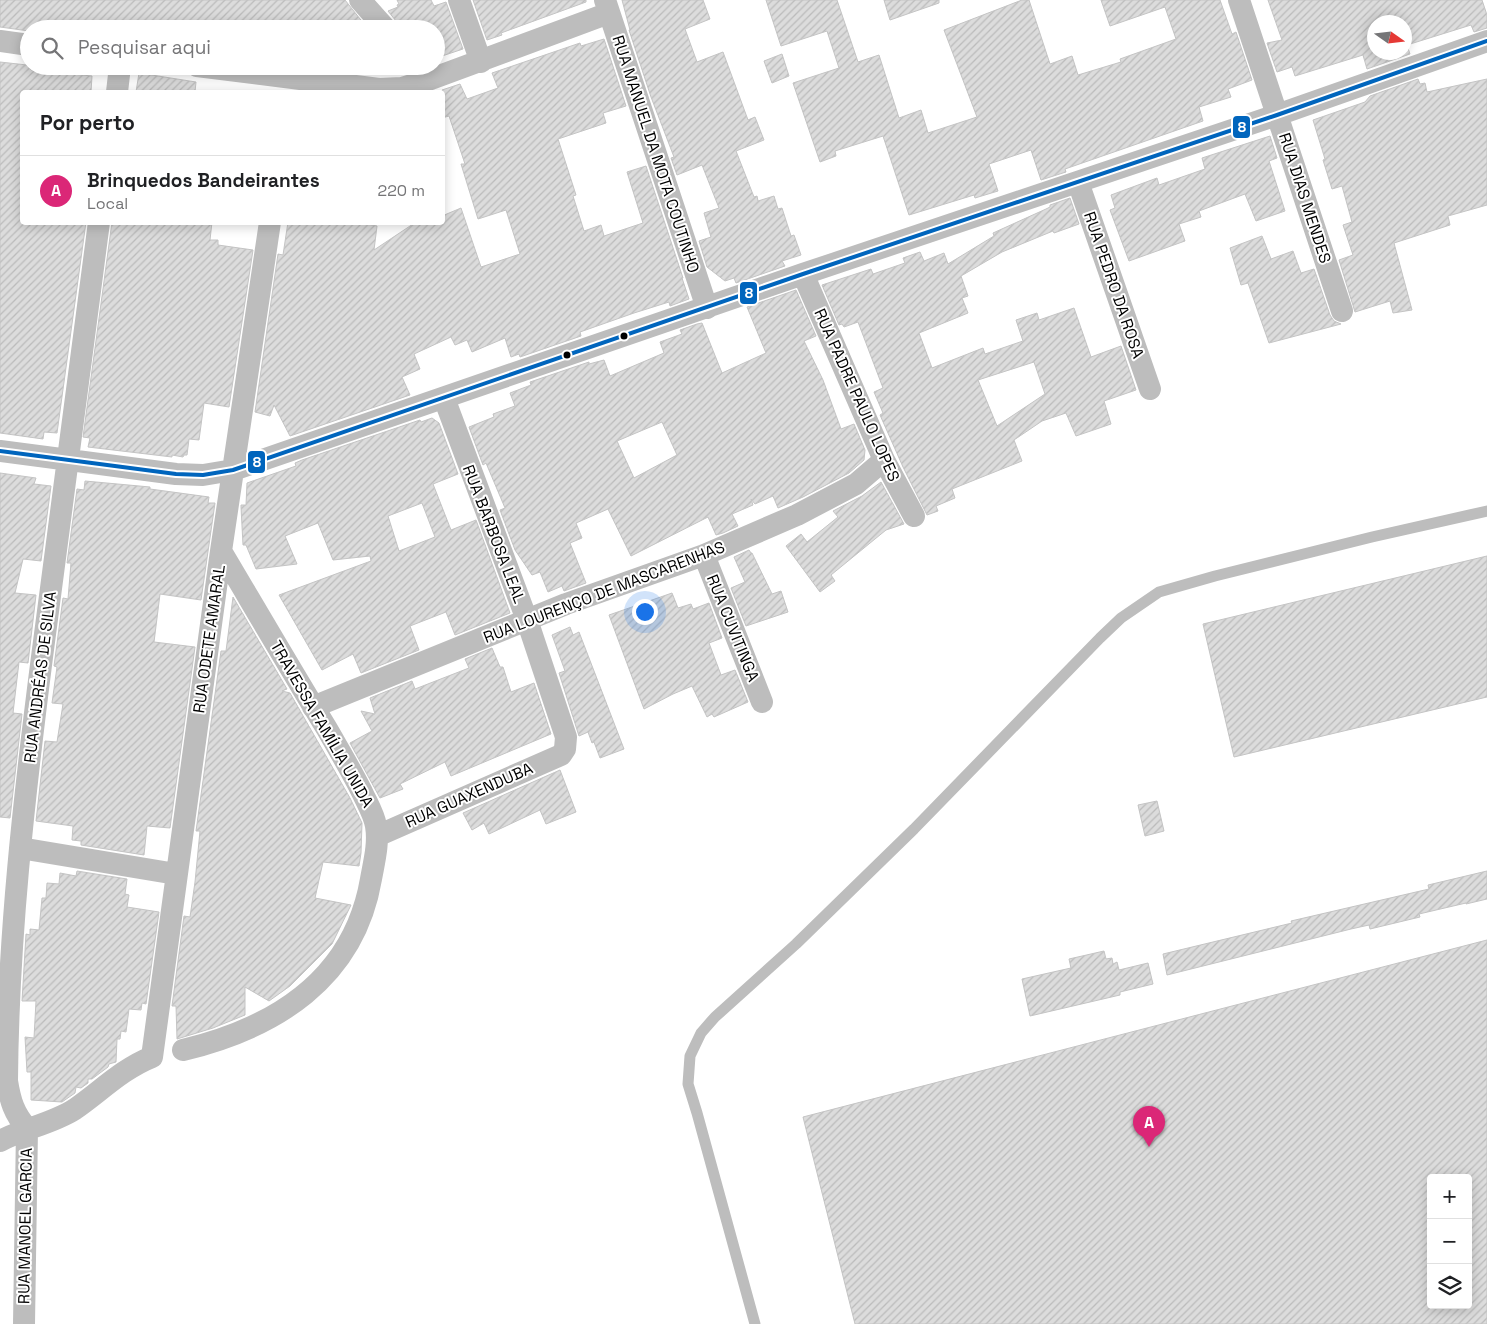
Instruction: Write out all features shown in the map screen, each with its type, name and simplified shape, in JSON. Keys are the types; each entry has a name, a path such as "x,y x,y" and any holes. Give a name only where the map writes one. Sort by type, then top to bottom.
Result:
{"street":[{"path":"360,0 378,20"},
{"path":"459,0 481,62"},
{"name":"RUA DIAS MENDES","path":"1239,0 1342,311"},
{"path":"445,69 481,62 607,7"},
{"name":"RUA MANUEL DA MOTA COUTINHO","path":"607,7 707,308"},
{"path":"0,41 20,44"},
{"path":"0,451 66,458 176,474 203,475 233,470 803,274 1278,115 1487,42"},
{"path":"117,90 119,75"},
{"path":"239,75 291,86 402,90 422,75"},
{"name":"RUA PEDRO DA ROSA","path":"1078,182 1150,389"},
{"name":"RUA ANDRÉAS DE SILVA","path":"27,1128 15,1112 9,1099 7,1081 15,900 66,458 99,225"},
{"name":"RUA ODETE AMARAL","path":"27,1128 56,1119 74,1109 114,1078 138,1063 152,1057 221,551 270,225"},
{"name":"RUA PADRE PAULO LOPES","path":"803,274 884,460 914,516"},
{"name":"RUA BARBOSA LEAL","path":"444,398 527,620 566,737 565,749 561,755"},
{"name":"RUA LOURENÇO DE MASCARENHAS","path":"313,707 566,604 704,555 797,515 856,484 884,460"},
{"name":"TRAVESSA FAMÍLIA UNIDA","path":"183,1050 210,1044 264,1021 299,1000 330,969 349,944 359,923 370,888 376,851 376,826 372,811 350,770 221,551"},
{"name":"RUA CUVITINGA","path":"704,555 762,702"},
{"name":"RUA GUAXENDUBA","path":"377,836 561,755"},
{"path":"20,848 176,874"},
{"path":"0,1141 27,1128"},
{"name":"RUA MANOEL GARCIA","path":"24,1324 27,1128"}],"lane":[{"path":"754,1324 698,1113 688,1084 690,1056 701,1033 715,1017 796,944 914,830 1100,638 1122,618 1159,592 1335,546 1487,510"}],"building":[{"path":"0,0 345,0 361,20 20,20 20,30 0,27"},
{"path":"397,0 431,0 434,6 446,2 463,49 445,55 445,20 395,20 388,11 398,7 397,5 399,4"},
{"path":"473,0 586,0 586,2 501,33 502,35 487,40"},
{"path":"622,0 703,0 710,19 685,29 697,62 723,52 748,120 755,117 764,140 736,151 754,197 757,196 758,201 774,196 778,209 782,208 791,236 794,235 801,255 782,261 785,266 736,283 734,278 725,281 707,267 699,241 711,237 704,213 719,208 702,165 677,175 671,158 674,157 651,97 629,30"},
{"path":"766,0 837,0 858,62 879,55 899,118 921,110 928,133 977,117 944,30 1022,0 1029,0 1050,64 1072,56 1078,75 1121,62 1120,59 1176,39 1165,7 1110,26 1101,0 1220,0 1232,34 1236,32 1252,80 1228,89 1231,97 1199,107 1203,121 1065,169 1066,172 1041,180 1031,150 989,164 998,191 975,198 974,195 909,215 883,136 835,151 836,156 820,162 793,83 839,68 827,31 781,46"},
{"path":"884,0 939,0 939,3 890,20"},
{"path":"1268,0 1482,0 1487,15 1487,28 1474,32 1471,25 1412,43 1412,15 1367,15 1367,60 1393,60 1367,69 1363,55 1295,76 1292,67 1277,72 1267,43 1282,40"},
{"path":"604,39 626,106 603,113 606,123 558,139 576,195 573,196 584,231 601,225 604,236 643,223 627,172 646,166 689,299 670,306 669,302 634,313 580,332 581,336 520,357 519,354 511,357 505,338 472,352 467,340 455,345 451,337 414,354 420,369 402,377 410,395 290,436 274,405 270,416 255,412 278,254 283,255 288,225 377,226 374,250 412,225 445,225 445,215 461,208 481,267 520,254 506,210 478,219 461,164 465,164 449,116 445,117 445,90 442,90 460,84 467,99 498,88 492,73 580,43 581,46"},
{"path":"782,54 789,76 772,83 764,61"},
{"path":"0,62 20,64 20,75 92,76 91,90 20,90 20,225 86,225 57,433 44,432 43,439 0,433"},
{"path":"139,75 152,75 196,82 195,90 136,90"},
{"path":"1418,79 1420,84 1425,83 1427,92 1487,79 1487,205 1448,216 1450,225 1394,243 1412,310 1393,313 1390,301 1355,312 1339,260 1353,255 1343,225 1352,222 1342,186 1332,189 1313,120 1365,102 1370,96"},
{"path":"1270,136 1277,158 1269,161 1285,211 1256,221 1245,194 1199,211 1201,217 1179,224 1185,241 1129,261 1110,210 1115,208 1111,195 1157,178 1159,185 1205,169 1202,158"},
{"path":"1070,198 1079,224 1054,233 1053,231 1002,252 961,276 968,296 962,298 968,313 919,333 932,368 983,348 985,354 1023,341 1016,320 1037,313 1039,320 1074,308 1091,357 1121,346 1136,390 1104,401 1111,424 1076,436 1066,413 1042,421 1014,440 1022,461 952,489 955,498 936,506 938,511 927,515 880,415 883,413 874,392 883,388 858,322 844,327 842,324 839,325 822,285 871,269 873,274 905,263 903,258 920,252 924,261 944,253 948,264 994,236 993,233 1046,209 1050,205","holes":["1034,362 1045,394 997,426 978,380"]},
{"path":"112,225 212,225 210,240 218,240 218,245 253,250 229,407 204,403 199,440 189,439 187,455 183,457 172,455 172,457 88,447 90,438 83,437"},
{"path":"1262,236 1271,259 1293,251 1301,273 1314,269 1330,315 1334,321 1341,324 1269,343 1248,283 1241,285 1230,248"},
{"path":"796,290 816,336 804,341 823,380 841,429 854,424 865,450 864,460 849,473 778,508 773,496 755,504 751,499 753,505 732,514 738,526 723,533 716,535 708,517 631,556 608,509 576,523 582,538 570,543 586,583 564,591 562,586 548,592 540,572 532,575 515,550 500,510 505,508 486,463 483,465 469,427 494,417 493,414 515,406 510,393 531,385 530,382 589,362 589,364 604,360 610,376 664,353 660,342 682,334 680,330 697,324 702,323 722,373 766,353 747,307","holes":["662,422 677,455 634,478 617,441"]},
{"path":"432,418 439,423 458,474 433,484 451,530 476,520 510,613 455,635 446,612 410,626 419,650 361,673 353,654 322,670 279,595 371,561 370,556 333,560 318,523 285,536 297,564 256,569 246,545 243,545 241,505 246,505 247,483 296,466 295,463 302,460 420,420 421,422","holes":["422,503 435,537 399,551 388,516"]},
{"path":"0,473 36,478 34,484 51,486 41,561 23,559 15,593 36,595 28,663 19,662 13,713 22,714 10,818 0,817"},
{"path":"85,481 150,487 150,489 209,497 208,503 215,503 201,600 160,594 154,642 195,647 170,828 147,826 144,855 81,845 81,841 72,840 73,826 36,821 45,741 57,742 63,704 52,703 57,667 54,666 63,598 68,599 71,563 67,563 77,489 84,490"},
{"path":"881,482 904,524 886,530 831,575 835,581 820,592 786,546 801,534 807,542 838,517 833,511 862,496"},
{"path":"749,550 772,594 781,591 788,612 746,626 731,588 745,582 734,557"},
{"path":"1487,556 1487,697 1234,757 1203,624"},
{"path":"672,593 678,608 691,604 693,609 709,603 722,638 709,643 721,675 735,670 748,702 714,717 712,714 707,717 692,686 644,709 609,615"},
{"path":"233,597 287,689 282,691 290,693 350,798 362,823 361,853 359,866 323,862 315,898 351,905 332,944 290,986 269,1001 245,987 245,1015 213,1028 177,1039 176,1006 172,1006 184,916 190,917 200,831 196,831 221,651 226,651"},
{"path":"570,627 573,635 579,632 624,749 600,758 588,732 579,736 559,673 565,671 552,635"},
{"path":"492,648 500,667 503,667 511,692 534,683 551,734 451,776 445,762 400,784 403,789 380,798 350,743 372,731 361,711 375,714 370,698 412,681 415,689 469,668 465,659"},
{"path":"560,770 576,812 546,824 540,810 489,834 484,823 472,830 463,813"},
{"path":"1157,801 1164,831 1145,836 1138,805"},
{"path":"77,871 127,879 125,894 129,895 127,907 159,912 146,1004 142,1003 141,1010 129,1009 126,1032 121,1031 120,1039 117,1039 116,1062 109,1064 108,1067 92,1079 88,1079 88,1083 81,1088 76,1087 75,1093 62,1102 31,1100 31,1072 27,1072 25,1037 34,1038 36,1001 22,1001 26,934 30,935 30,929 39,930 42,898 46,898 47,883 59,884 60,873 76,876"},
{"path":"1487,871 1487,899 1419,914 1420,917 1370,929 1369,925 1351,929 1167,975 1163,954 1292,923 1291,921 1429,889 1428,885"},
{"path":"1487,940 1487,1324 855,1324 803,1117"},
{"path":"1104,951 1106,959 1112,958 1113,964 1117,962 1119,970 1148,963 1153,984 1120,992 1120,995 1030,1016 1022,979 1071,968 1069,959"}],"transit line":[{"name":"8","path":"0,451 176,474 203,475 233,470 803,274 1277,115 1487,41"}],"place":[{"name":"Brinquedos Bandeirantes","path":"1149,1147"}]}
